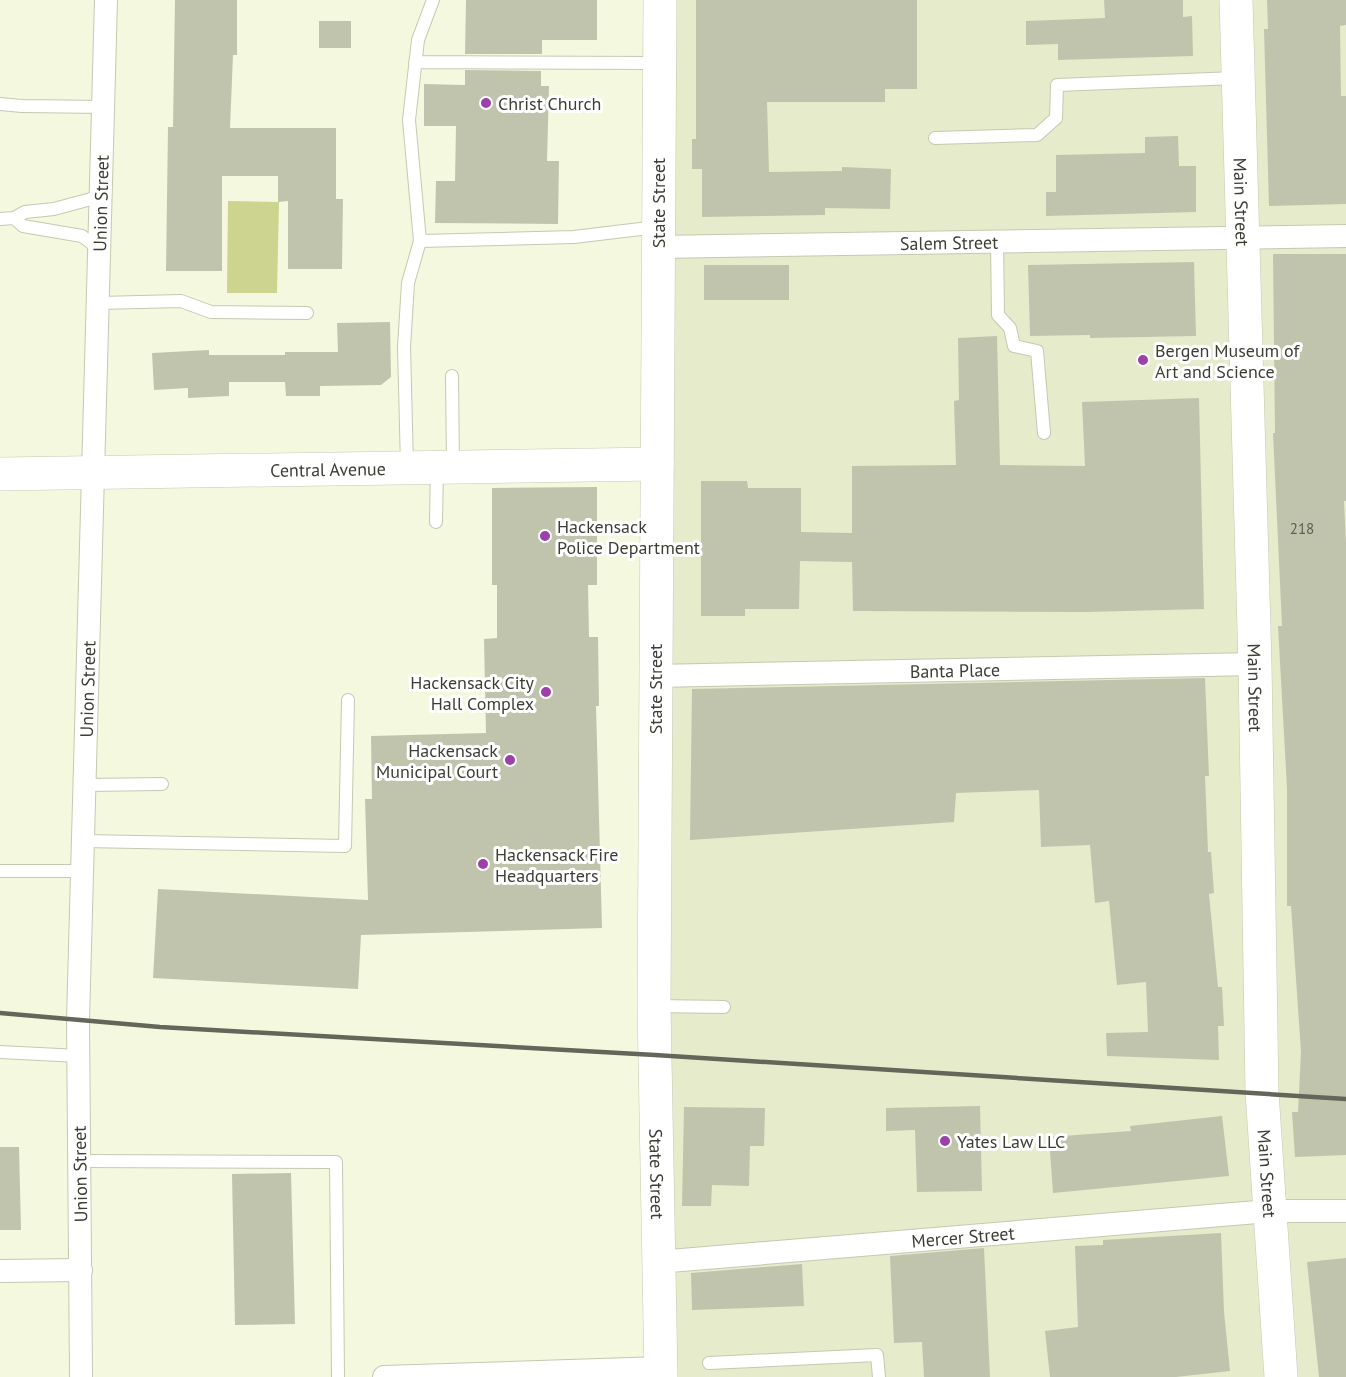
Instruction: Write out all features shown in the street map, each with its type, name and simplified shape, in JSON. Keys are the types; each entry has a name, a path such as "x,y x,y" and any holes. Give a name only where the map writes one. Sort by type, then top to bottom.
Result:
{"street":[{"name":"Union Street","path":"81,1377 79,1056 106,0"},
{"name":"State Street","path":"660,0 654,1006 661,1372"},
{"name":"Main Street","path":"1236,0 1255,664 1262,1092 1281,1377"},
{"name":"Salem Street","path":"657,237 997,242 1346,236"},
{"name":"Central Avenue","path":"0,474 657,464"},
{"name":"Banta Place","path":"655,676 1255,664"},
{"name":"Mercer Street","path":"658,1262 1269,1211 1346,1211"},
{"path":"0,1271 81,1270"},
{"path":"384,1377 661,1372"}],"lane":[{"path":"433,0 418,40 409,120 420,241 408,283 404,347 432,467 436,522"},
{"path":"415,62 659,63"},
{"path":"935,138 1037,135 1056,118 1057,85 1238,78"},
{"path":"0,104 104,107"},
{"path":"0,219 14,219 25,212 54,209 102,196"},
{"path":"14,219 23,226 82,236 100,250"},
{"path":"420,241 657,237"},
{"path":"997,242 998,315 1010,328 1014,346 1037,351 1044,433"},
{"path":"99,303 181,301 211,312 307,313"},
{"path":"432,467 452,376"},
{"path":"84,841 345,846 348,700"},
{"path":"85,785 162,784"},
{"path":"0,871 83,871"},
{"path":"654,1006 724,1007"},
{"path":"0,1052 79,1056"},
{"path":"80,1161 336,1162 338,1377"},
{"path":"709,1363 877,1354 879,1377"}],"shaded area":[{"path":"660,0 1346,0 1346,1377 661,1377"}],"green space":[{"path":"228,201 279,202 277,293 227,293"}],"building":[{"path":"175,0 237,0 237,55 233,55 230,128 336,128 336,199 343,199 342,269 288,269 288,201 278,202 278,176 222,176 222,271 166,271 168,127 173,127"},
{"path":"466,0 597,0 597,40 542,40 542,54 465,54"},
{"path":"696,0 917,0 917,89 885,89 885,102 767,102 769,172 842,171 842,167 891,169 890,209 825,208 825,215 702,217 702,169 692,169 692,139 696,139"},
{"path":"1104,0 1183,0 1183,17 1192,16 1193,56 1058,60 1058,44 1026,45 1026,21 1105,18"},
{"path":"1267,0 1346,0 1346,25 1340,26 1341,96 1346,96 1346,204 1269,206 1264,29 1268,29"},
{"path":"319,21 351,21 351,48 319,48"},
{"path":"465,70 541,71 541,86 549,86 547,161 559,161 558,224 435,223 436,181 455,181 456,126 424,126 424,84 465,85"},
{"path":"1178,136 1179,166 1196,166 1196,212 1046,216 1046,192 1056,192 1056,155 1145,153 1145,137"},
{"path":"1273,254 1346,254 1346,501 1344,501 1346,544 1346,1155 1295,1157 1292,1112 1298,1112 1301,1052 1291,906 1287,906 1287,788 1278,626 1282,626 1273,433 1275,433"},
{"path":"1194,262 1196,336 1090,338 1090,335 1030,336 1028,265"},
{"path":"704,265 789,265 789,300 704,300"},
{"path":"390,322 391,377 381,385 320,386 320,396 286,396 285,382 229,382 229,396 188,398 188,388 154,390 152,353 209,350 209,355 285,355 285,352 338,352 337,323"},
{"path":"997,336 1000,465 1085,466 1082,402 1199,398 1204,609 1086,612 853,611 852,562 800,561 799,609 745,609 745,616 701,616 701,481 747,481 748,488 801,488 801,532 852,533 852,466 956,465 954,401 959,400 958,338"},
{"path":"597,487 597,585 588,585 589,637 598,637 599,706 596,706 602,928 361,935 358,989 153,978 158,889 368,900 365,799 372,799 371,736 486,733 484,639 497,638 497,585 492,585 492,488"},
{"path":"1205,678 1209,776 1205,776 1208,852 1211,852 1214,893 1209,894 1218,987 1222,987 1224,1026 1218,1026 1219,1060 1107,1056 1106,1033 1148,1032 1146,982 1117,985 1109,901 1095,903 1090,845 1041,847 1039,790 956,793 954,822 690,840 692,689"},
{"path":"980,1106 982,1191 917,1192 915,1130 886,1131 886,1108"},
{"path":"684,1107 765,1108 764,1146 750,1146 749,1186 712,1185 711,1206 682,1206"},
{"path":"1222,1116 1229,1176 1053,1193 1049,1137 1131,1131 1130,1126"},
{"path":"0,1147 19,1147 21,1230 0,1230"},
{"path":"291,1173 295,1324 235,1325 232,1174"},
{"path":"1221,1233 1224,1312 1230,1371 1176,1377 1050,1377 1045,1331 1078,1327 1075,1246 1103,1245 1103,1240"},
{"path":"984,1248 990,1377 924,1377 922,1342 894,1343 890,1256"},
{"path":"1346,1258 1346,1377 1319,1377 1307,1262"},
{"path":"802,1264 804,1306 692,1310 691,1273"}],"railway":[{"path":"0,1013 160,1027 655,1055 1346,1099"}],"place":[{"name":"Christ Church","path":"486,103"},
{"name":"Bergen Museum of Art and Science","path":"1143,360"},
{"name":"Hackensack Police Department","path":"545,536"},
{"name":"Hackensack City Hall Complex","path":"546,692"},
{"name":"Hackensack Municipal Court","path":"510,760"},
{"name":"Hackensack Fire Headquarters","path":"483,864"},
{"name":"Yates Law LLC","path":"945,1141"}]}
